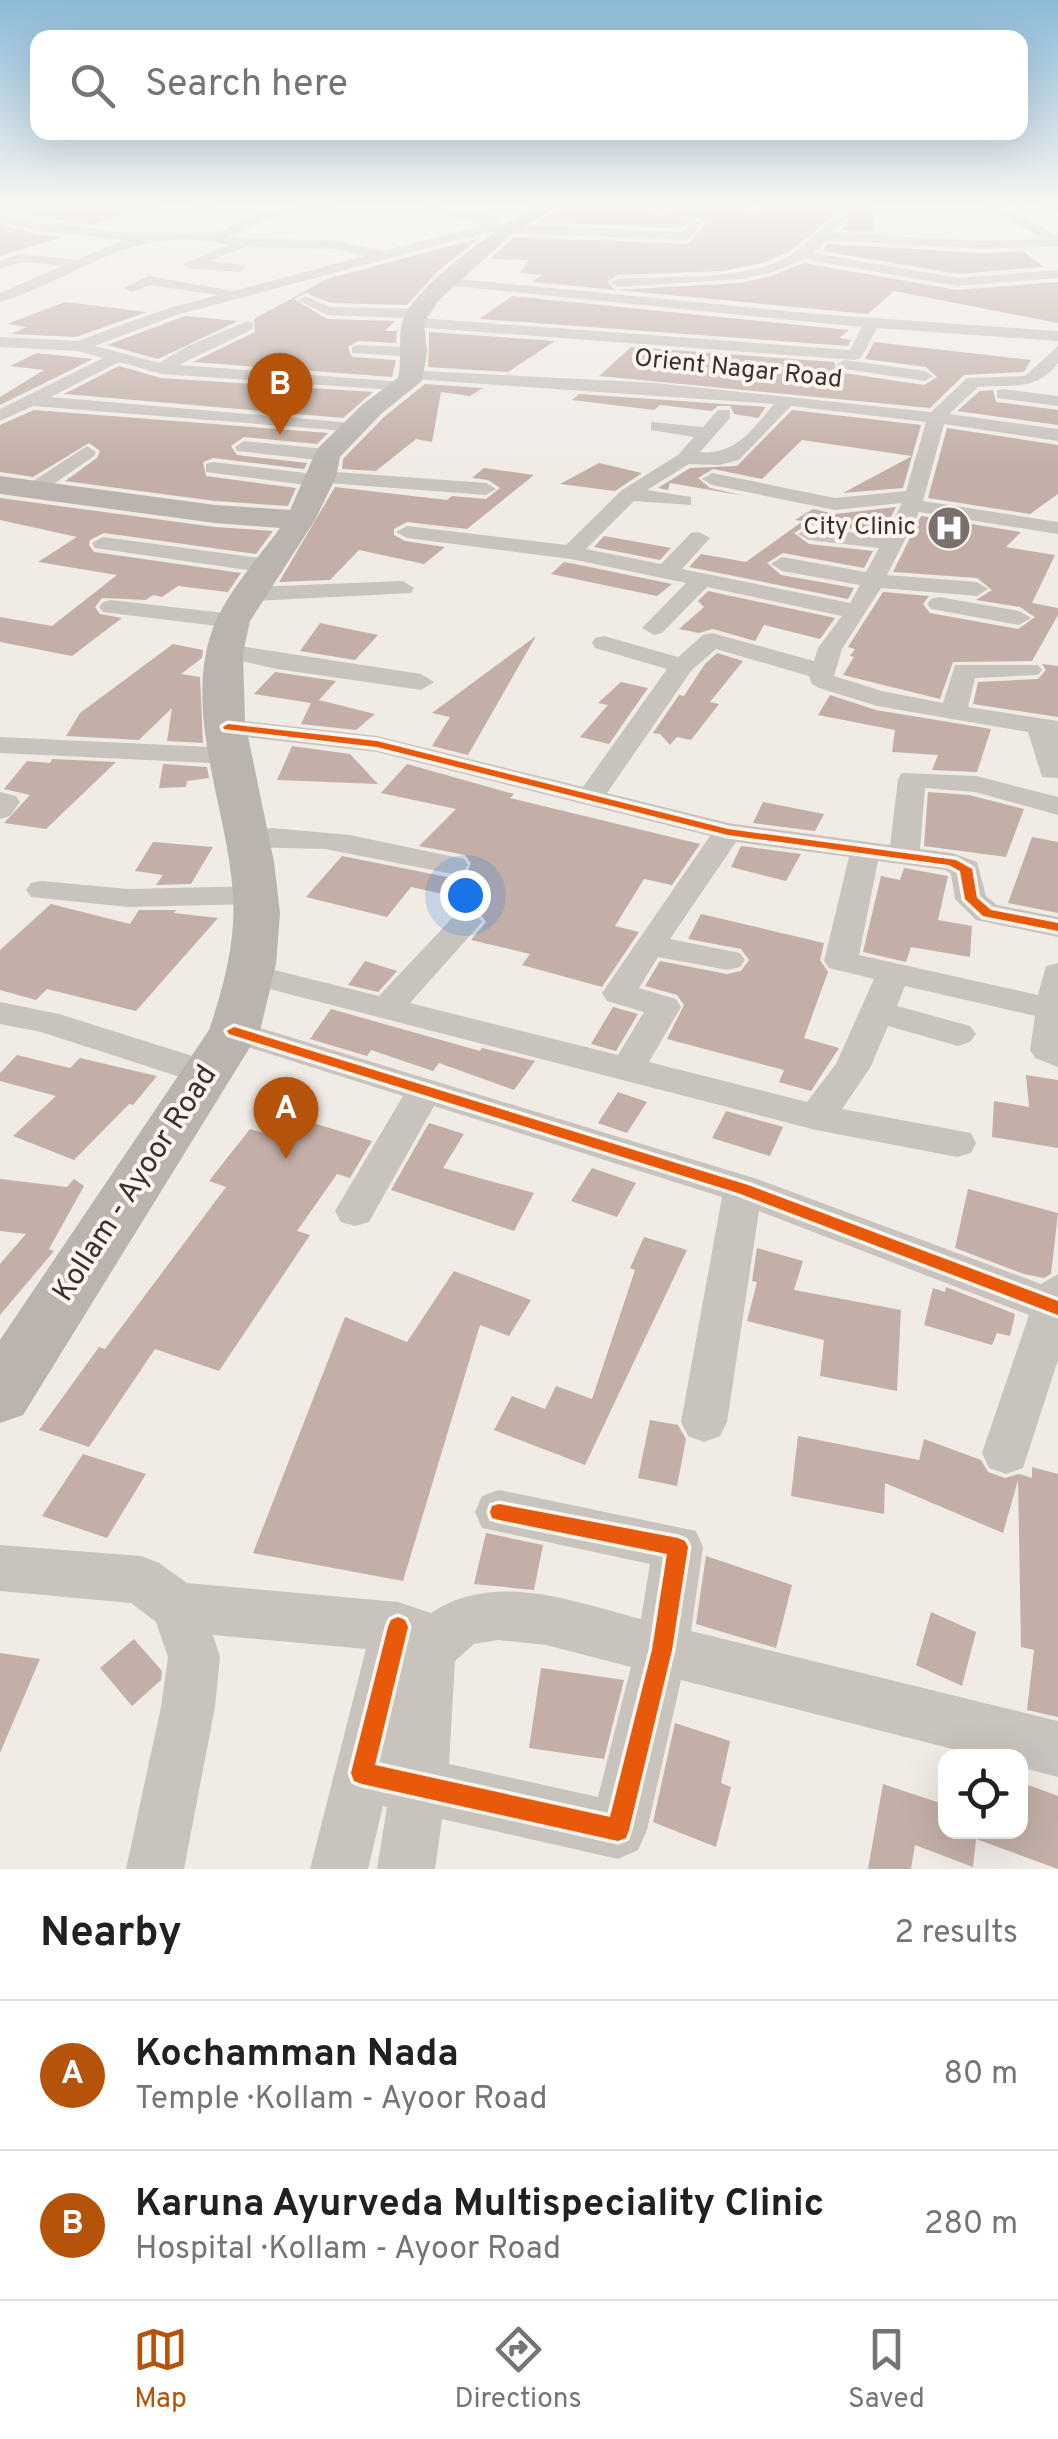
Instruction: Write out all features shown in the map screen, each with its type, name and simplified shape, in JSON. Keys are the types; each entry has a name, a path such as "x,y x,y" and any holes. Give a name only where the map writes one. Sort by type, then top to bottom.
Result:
{"main road":[{"path":"245,608 300,520 330,460 412,350 431,296 439,289"},
{"path":"0,485 215,514 300,520"},
{"name":"Kollam - Ayoor Road","path":"0,1395 234,1031 254,974 256,895 224,692 245,608"}],"street":[{"path":"209,289 241,294"},
{"path":"80,346 171,312 259,289"},
{"path":"528,289 872,323 929,319 1058,336"},
{"path":"559,292 585,289"},
{"path":"8,291 41,298"},
{"path":"736,310 750,293"},
{"path":"588,352 600,296"},
{"path":"306,300 412,350"},
{"path":"688,306 664,328 712,332"},
{"path":"823,389 850,360 872,323"},
{"path":"90,326 122,331"},
{"path":"161,369 194,348 248,326"},
{"path":"0,342 80,346 161,369 273,378 412,350"},
{"path":"358,350 850,360 925,376"},
{"name":"Orient Nagar Road","path":"412,350 588,352 787,399 823,389 937,416 1058,436"},
{"path":"1052,771 1049,728 845,690 821,678 820,671 914,500 937,416 970,384 985,380 1030,382 1044,375 1058,351"},
{"path":"0,416 118,357"},
{"path":"219,415 273,378"},
{"path":"970,384 1000,394 1058,402"},
{"path":"686,457 717,460 734,456 787,399"},
{"path":"33,400 219,415 330,460"},
{"path":"626,404 770,419"},
{"path":"570,552 629,494 686,457 724,414"},
{"path":"657,426 707,433"},
{"path":"244,447 486,489"},
{"path":"34,489 87,452"},
{"path":"213,468 330,460"},
{"path":"712,479 835,504 914,500 1058,528"},
{"path":"629,494 684,501"},
{"path":"406,532 570,552 700,580 865,595 1019,618"},
{"path":"810,534 892,544"},
{"path":"664,573 699,538"},
{"path":"103,543 245,608 277,662 421,682"},
{"path":"782,564 865,595 977,589"},
{"path":"654,628 700,580"},
{"path":"111,607 245,608 403,588"},
{"path":"589,799 682,666 712,640 820,671"},
{"path":"604,644 682,666"},
{"path":"954,713 964,670 1028,670"},
{"path":"0,772 12,746 230,741 376,744 728,832 952,862 966,869 971,898 987,913 1058,927"},
{"path":"904,855 912,779 976,784 1058,806"},
{"path":"0,801 6,802 0,810"},
{"path":"626,1070 664,1007 618,993 728,832"},
{"path":"246,838 290,835 367,845 454,865"},
{"path":"866,852 841,961 1052,1009"},
{"path":"42,890 128,898 256,895"},
{"path":"385,1010 466,922"},
{"path":"649,945 728,960"},
{"path":"816,1117 852,1068 894,973"},
{"path":"1058,973 1048,1050 1058,1055"},
{"path":"254,974 816,1117 957,1143"},
{"path":"876,1012 958,1034"},
{"path":"0,1014 48,1022 208,1074"},
{"path":"234,1031 743,1189 1057,1301 1006,1453"},
{"path":"355,1212 425,1090"},
{"path":"704,1422 743,1189"},
{"path":"362,1772 618,1830 662,1650 678,1548 498,1512"},
{"path":"0,1568 141,1580 176,1608 194,1657 188,1707 155,1869"},
{"path":"176,1608 418,1633 498,1615 546,1620 1058,1748"},
{"path":"339,1869 362,1772 418,1633"},
{"path":"406,1869 419,1785 429,1660 418,1633"}],"building":[{"path":"308,289 421,289 407,305 331,303 306,293 294,299 327,319 395,321 385,331 397,331 396,343 358,341 348,347 352,357 396,360 392,377 193,362 255,332 254,319"},
{"path":"1058,289 1058,323 894,291 868,314 616,290"},
{"path":"512,296 849,330 839,338 851,340 848,346 479,319"},
{"path":"65,302 147,312 76,337 11,334 27,327 7,324"},
{"path":"185,316 238,321 158,359 107,345"},
{"path":"429,332 555,341 508,372 428,367"},
{"path":"874,342 1031,360 1024,372 964,375 930,408 599,376 631,347 834,362 837,372 924,385 937,377 926,367 865,359"},
{"path":"37,353 93,359 0,405 0,397 44,370 10,366"},
{"path":"119,366 161,378 373,392 343,418 64,394"},
{"path":"425,384 483,388 470,396 441,392 432,442 416,439 376,471 342,469 343,459 384,417"},
{"path":"993,390 996,402 1058,410 1058,425 957,411 980,391"},
{"path":"579,394 766,407 758,418 734,414 730,406 718,406 712,411 660,405 654,410 572,400"},
{"path":"34,410 328,433 317,444 244,437 231,446 237,455 307,463 304,469 213,458 203,462 206,476 296,488 288,506 215,501 65,481 97,458 100,451 89,443 33,477 0,472 0,425"},
{"path":"792,410 921,425 903,488 843,493 912,456 802,440 762,479 713,469 698,478 710,488 745,496 670,483 668,490 658,488 690,468 737,466"},
{"path":"947,428 1058,445 1058,494 1030,514 928,498"},
{"path":"599,463 642,473 615,491 560,484"},
{"path":"484,468 534,475 467,529 407,522 394,529 394,535 405,541 445,547 424,564 359,550 330,580 279,582 335,487 447,500 452,496 486,499 500,488 488,480 472,478"},
{"path":"0,498 273,531 256,554 104,533 90,540 94,552 241,573 228,592 178,586 162,597 153,595 146,600 102,598 95,607 100,614 122,618 72,656 0,642 0,617 52,626 117,575 38,562 77,537 0,520"},
{"path":"896,507 883,532 809,524 794,533 809,544 873,551 864,568 783,553 767,563 781,575 854,588 848,599 689,567 701,554 746,562 803,521 795,520 813,509 835,514"},
{"path":"921,516 1021,532 1006,547 1055,555 1032,603 1058,608 1058,615 1032,661 953,662 940,699 843,675 854,657 850,656 855,649 848,647 883,592 929,596 923,604 930,613 1018,629 1035,617 1020,607 976,600 992,590 977,578 893,572"},
{"path":"604,536 671,548 660,560 594,547"},
{"path":"564,562 672,584 657,596 551,574"},
{"path":"708,591 835,618 820,639 764,625 755,641 713,629 699,633 679,629 704,607 698,601"},
{"path":"320,623 378,635 355,660 300,651"},
{"path":"536,636 468,755 432,746 450,717 432,713"},
{"path":"173,644 203,650 202,658 181,674 200,677 203,743 167,741 172,708 139,740 66,736 80,713"},
{"path":"717,653 743,661 710,702 719,704 691,740 677,737 670,745 660,734 653,733 679,695 684,696"},
{"path":"1042,664 1058,666 1058,717 973,704 978,682 1038,679 1046,670"},
{"path":"275,672 336,681 319,700 375,714 356,730 301,724 311,703 254,694"},
{"path":"621,682 648,688 609,744 580,737 608,705 598,703"},
{"path":"830,695 876,710 991,729 977,772 932,770 938,755 892,752 895,730 818,715"},
{"path":"292,746 350,754 378,784 277,780"},
{"path":"52,759 116,762 46,829 4,823 30,795 4,789 27,761 50,763"},
{"path":"163,764 207,767 209,778 187,781 186,787 159,788"},
{"path":"407,764 514,794 510,798 700,844 672,885 644,879 615,926 639,932 602,987 522,965 530,954 471,940 486,922 479,912 485,903 411,887 387,917 306,897 342,856 452,878 467,873 471,863 465,855 419,846 456,809 381,793"},
{"path":"928,792 969,795 1024,809 1006,857 924,846"},
{"path":"763,802 824,814 815,831 753,823"},
{"path":"1032,837 1058,842 1058,913 1008,903"},
{"path":"153,842 213,847 191,884 156,885 163,875 135,871"},
{"path":"741,846 801,854 786,881 731,867"},
{"path":"904,868 948,876 938,920 972,926 970,957 911,947 906,962 863,952 881,876 900,880"},
{"path":"51,904 130,924 139,910 176,910 174,913 218,918 136,1011 47,989 36,1000 0,990 0,950"},
{"path":"701,914 824,943 820,960 828,972 804,1038 839,1048 811,1091 779,1082 784,1070 667,1039 684,1005 677,995 645,986 660,961 727,974 741,971 749,960 741,949 688,939"},
{"path":"365,961 397,971 378,992 348,985"},
{"path":"613,1007 638,1014 616,1051 591,1044"},
{"path":"331,1009 480,1051 482,1048 535,1061 514,1090 439,1063 433,1071 371,1050 367,1056 310,1039"},
{"path":"17,1055 70,1068 80,1058 157,1076 133,1105 129,1104 74,1160 13,1136 56,1096 0,1081 0,1073"},
{"path":"1026,1075 1058,1080 1058,1148 992,1137 994,1101 1029,1107"},
{"path":"618,1092 647,1102 627,1133 598,1123"},
{"path":"726,1111 783,1127 770,1156 712,1138"},
{"path":"294,1117 372,1141 350,1178 337,1174 297,1231 310,1235 219,1371 155,1349 89,1447 39,1430 99,1347 105,1349 226,1187 209,1181 250,1129 278,1137"},
{"path":"429,1123 464,1134 443,1168 534,1193 514,1231 391,1190"},
{"path":"592,1168 636,1183 617,1217 571,1201"},
{"path":"0,1179 67,1187 74,1179 84,1186 49,1249 54,1251 0,1315 0,1264 26,1234 0,1231"},
{"path":"968,1189 1058,1213 1051,1274 1044,1278 1024,1274 955,1248"},
{"path":"644,1237 687,1250 585,1465 494,1430 512,1396 545,1409 556,1386 592,1399 635,1270 630,1268"},
{"path":"757,1248 803,1261 794,1290 901,1310 897,1391 820,1376 824,1340 747,1321 757,1282 752,1281"},
{"path":"454,1271 531,1300 509,1336 480,1325 403,1581 253,1553 345,1317 407,1342"},
{"path":"946,1287 1015,1314 1010,1336 997,1333 992,1345 924,1325 933,1288 945,1292"},
{"path":"650,1420 678,1425 686,1439 677,1486 638,1478"},
{"path":"798,1436 919,1460 924,1439 981,1460 988,1472 1005,1478 1019,1474 1032,1478 1032,1467 1058,1474 1058,1717 1027,1710 1034,1650 1021,1647 1018,1480 1003,1533 885,1483 884,1514 791,1496"},
{"path":"83,1454 146,1474 107,1538 42,1516"},
{"path":"486,1533 543,1545 534,1590 474,1584"},
{"path":"706,1556 792,1585 776,1648 696,1624"},
{"path":"931,1612 976,1632 962,1686 916,1665"},
{"path":"134,1639 162,1671 161,1680 132,1706 100,1668"},
{"path":"0,1653 40,1659 0,1753"},
{"path":"541,1668 624,1680 604,1759 529,1748"},
{"path":"675,1723 730,1741 721,1783 731,1787 716,1847 653,1822"},
{"path":"883,1784 938,1802 938,1839 976,1839 973,1867 915,1845 911,1869 868,1869"},
{"path":"1028,1785 1058,1796 1058,1869 976,1839 1028,1839"}],"cycle path":[{"path":"228,727 377,744 728,832 952,862 966,869 971,899 987,913 1058,927"},
{"path":"234,1031 743,1189 1058,1308"},
{"path":"398,1627 362,1773 618,1830 662,1650 678,1547 499,1512"}],"place":[{"name":"Karuna Ayurveda Multispeciality Clinic","path":"280,435"},
{"name":"City Clinic","path":"949,528"},
{"name":"Kochamman Nada","path":"286,1159"}]}
